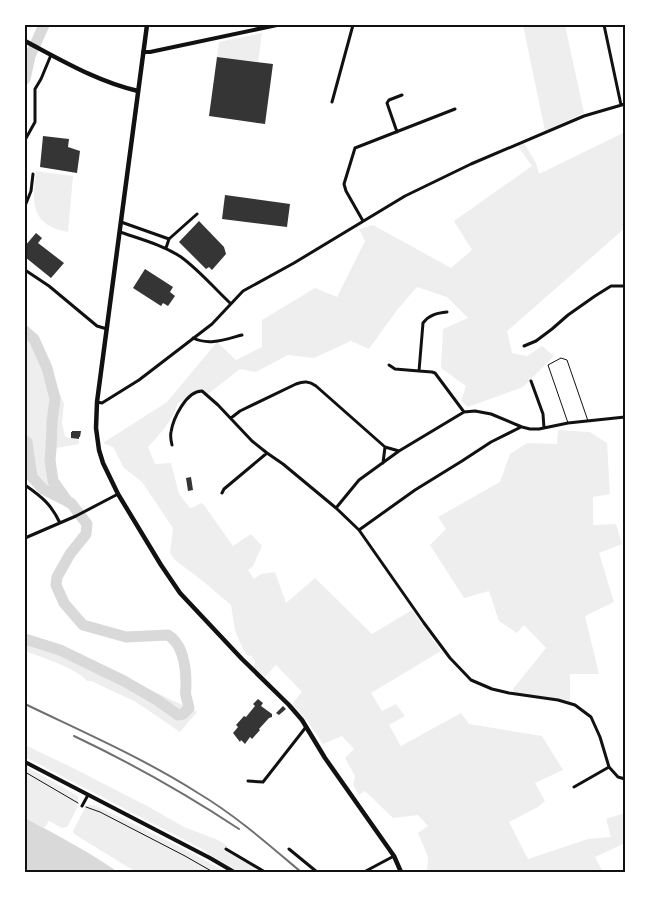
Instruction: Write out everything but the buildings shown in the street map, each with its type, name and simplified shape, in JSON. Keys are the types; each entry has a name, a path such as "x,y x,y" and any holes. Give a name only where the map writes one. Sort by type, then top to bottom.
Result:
{"main road":[{"path":"147,25 97,402 96,428 103,463 118,494 180,593 242,659 289,705 394,856 401,872"},
{"path":"27,42 88,73 111,83 138,91"}],"street":[{"path":"143,52 277,25"},
{"path":"332,102 353,25"},
{"path":"97,402 102,403 139,380 212,324 243,291 294,263 405,196 471,164 584,116 623,105 604,25"},
{"path":"25,140 35,122 35,89 51,54"},
{"path":"397,132 387,104 389,100 402,96"},
{"path":"363,221 344,184 355,148 455,109"},
{"path":"25,206 31,191 32,174"},
{"path":"166,248 169,239 197,214"},
{"path":"121,222 169,239"},
{"path":"120,232 166,248 182,257 230,303"},
{"path":"25,270 49,286 97,326 107,329"},
{"path":"524,346 536,341 568,315 611,286 625,286"},
{"path":"419,371 423,323 427,318 438,313 447,312"},
{"path":"193,338 199,342 208,343 242,335"},
{"path":"390,364 395,369 432,372 464,412"},
{"path":"531,381 543,414 544,428"},
{"path":"231,418 240,411 296,384 311,382 385,447 399,451"},
{"path":"172,445 170,435 179,410 195,392 203,392 252,441 336,508 359,530 450,658 471,680 510,694 558,700 575,705 590,717 600,737 609,767 618,777 625,779"},
{"path":"336,508 358,480 399,451 464,412 491,414 530,429 625,416"},
{"path":"359,530 416,490 491,442 522,427"},
{"path":"384,462 385,447"},
{"path":"222,493 224,489 267,453"},
{"path":"25,485 43,498 54,510 60,523"},
{"path":"25,538 72,518 118,494"},
{"path":"248,781 263,782 306,727"},
{"path":"25,762 234,872"},
{"path":"574,787 609,767"},
{"path":"82,806 88,795"},
{"path":"226,849 264,872"},
{"path":"289,849 318,872"},
{"path":"364,872 394,856"}],"lane":[{"path":"568,423 548,364 561,358 567,360 588,421"}],"path":[{"path":"25,772 82,806 100,812 213,872"}],"shaded area":[{"path":"523,25 565,25 584,113 545,131"},
{"path":"262,33 258,62 217,57 219,42"},
{"path":"625,132 625,228 507,331 512,353 527,356 542,346 554,356 523,387 468,407 461,401 466,386 441,368 443,329 468,318 447,297 417,287 397,310 369,349 351,341 314,358 288,355 256,372 240,369 208,394 197,391 187,400 178,402 162,432 148,447 155,464 171,463 179,494 190,508 201,503 204,505 233,546 251,534 262,546 253,566 248,570 254,579 261,574 275,572 286,603 315,578 372,634 412,610 441,651 371,693 382,711 396,704 405,716 389,725 401,746 461,713 469,724 542,736 563,770 535,783 545,801 538,807 509,822 528,859 588,839 611,837 606,819 625,813 625,843 595,857 603,872 427,872 428,857 418,833 428,826 418,815 393,818 365,791 359,795 353,785 355,776 345,758 354,749 342,736 323,744 308,722 292,704 302,692 276,665 265,677 254,667 255,660 247,655 235,630 231,605 175,560 170,553 173,528 142,482 124,468 113,447 103,443 167,402 217,342 236,360 262,347 262,320 315,288 337,297 365,241 359,229 373,225 451,268 472,250 454,221 532,166 518,146 524,143 536,163 539,174"},
{"path":"36,171 73,176 68,232 46,224 40,218 34,202"},
{"path":"25,325 35,334 41,346 64,404 62,423 65,437 79,440 79,444 51,449 50,460 53,481 68,502 43,489 32,477 27,443 25,442"},
{"path":"558,430 590,432 607,443 610,494 593,497 593,525 616,524 622,544 599,553 614,602 585,616 599,674 570,674 570,703 514,694 513,689 546,648 524,625 517,633 499,621 489,591 464,598 430,545 446,529 438,517 500,482 510,454 527,443 557,444"},
{"path":"25,636 62,648 197,712 180,732 136,702 91,681 87,681 68,668 25,651"},
{"path":"25,745 149,807 184,827 218,840 228,846 226,849 265,872 233,872 210,858 206,851 25,757"},
{"path":"25,766 78,796 77,808 67,827 62,828 49,821 44,828 25,818"},
{"path":"94,805 144,829 226,872 136,872 74,834 73,831 86,806"},
{"path":"25,818 61,837 118,872 25,872"}],"waterway":[{"path":"25,79 30,56 44,25"},
{"path":"25,331 34,339 47,368 55,399 50,460 53,481 87,524 86,534 70,554 57,577 56,585 64,603 83,625 126,637 168,635 173,639 183,657 189,708 183,714 178,715 157,700 124,681 60,650 25,639"},
{"path":"25,441 27,442 32,477 43,489 65,500"}],"railway":[{"path":"25,704 113,746 177,780 238,820 301,872"},
{"path":"74,736 158,780 239,829"}]}
